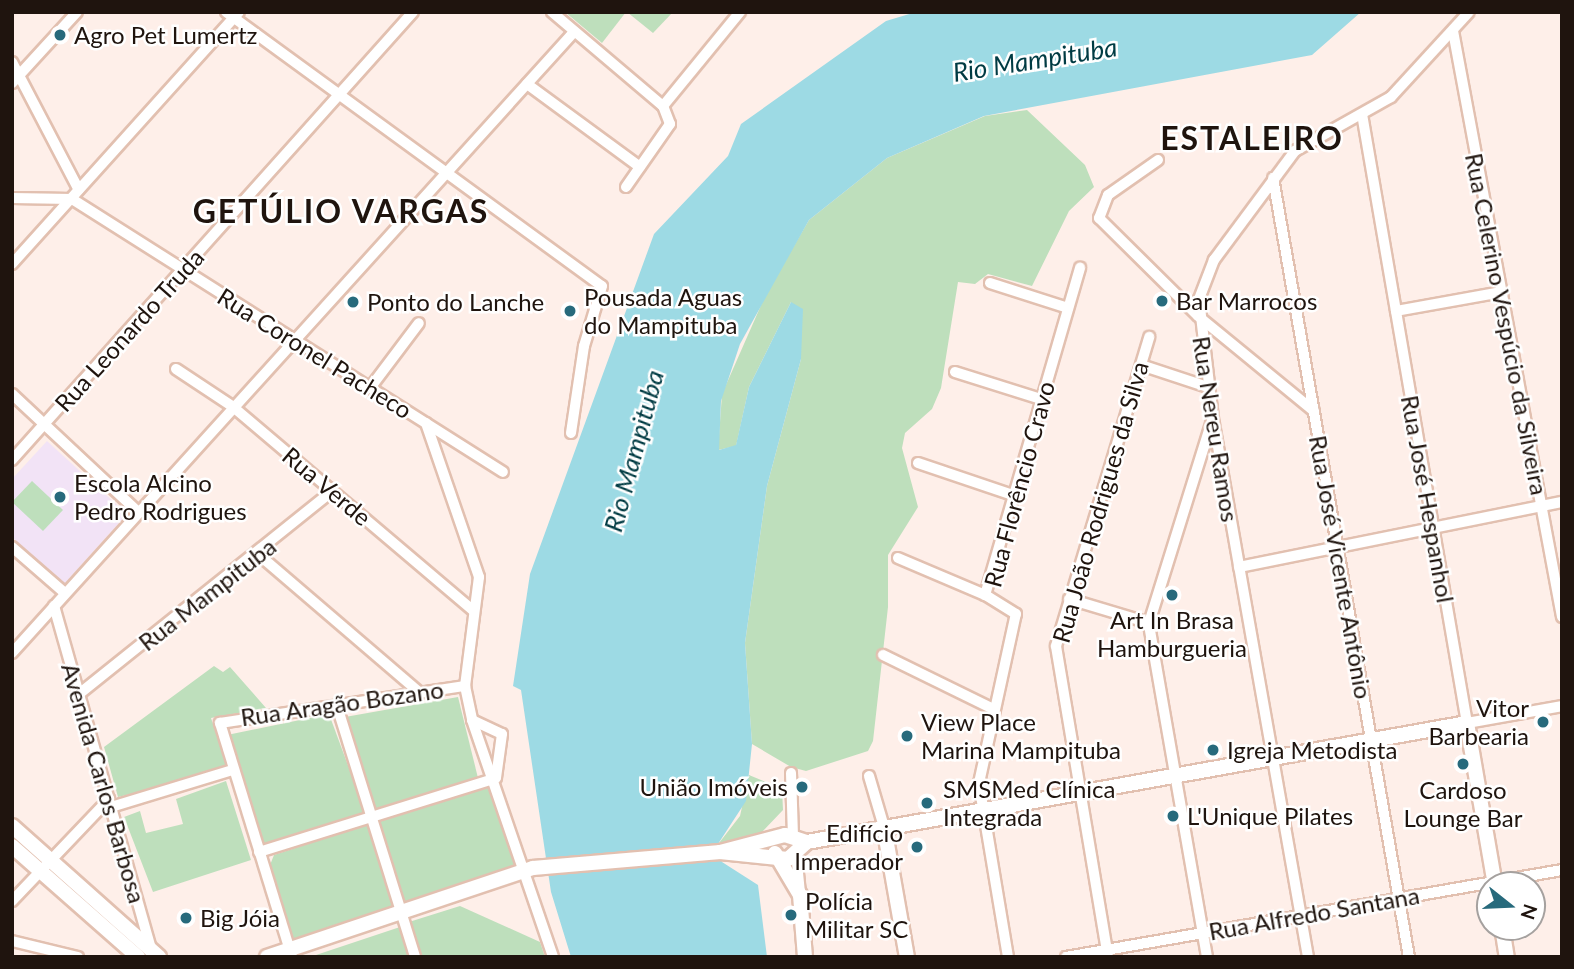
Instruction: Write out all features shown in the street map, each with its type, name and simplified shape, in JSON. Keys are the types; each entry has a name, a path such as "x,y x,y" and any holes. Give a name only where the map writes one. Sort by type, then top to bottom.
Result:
{"main road":[{"path":"267,957 291,953 401,912 524,871 720,852 793,838 884,827 1466,723"},
{"name":"Rua José Hespanhol","path":"1466,723 1492,871"},
{"path":"12,826 152,954"},
{"path":"884,827 907,957"},
{"path":"720,852 776,855 796,853 793,838"},
{"path":"776,855 793,838"},
{"path":"12,846 138,957"},
{"path":"776,855 800,895 805,957"},
{"path":"79,905 152,954"}],"street":[{"path":"12,83 77,12"},
{"name":"Rua Leonardo Truda","path":"12,460 413,12"},
{"path":"552,12 663,106 670,124 626,187"},
{"path":"663,106 740,12"},
{"name":"Rua Nereu Ramos","path":"1308,957 1213,418 1198,316 1208,271 1273,178 1303,145 1362,114 1403,87 1469,12"},
{"path":"12,264 233,14 602,286 584,346 571,433"},
{"name":"Rua Celerino Vespúcio da Silveira","path":"1452,31 1562,617"},
{"path":"12,653 232,406 574,32"},
{"path":"12,62 23,72 76,194"},
{"path":"527,84 640,167"},
{"name":"Rua José Hespanhol","path":"1362,114 1466,723"},
{"path":"1158,160 1108,195 1097,212 1198,316 1314,411"},
{"name":"Rua José Vicente Antônio","path":"1273,178 1409,957"},
{"path":"12,198 76,194"},
{"name":"Rua Coronel Pacheco","path":"76,194 184,270 503,472"},
{"name":"Rua Florêncio Cravo","path":"1008,957 982,809 979,774 1016,614 985,595 1080,268"},
{"path":"990,283 1068,308"},
{"path":"1396,311 1502,292"},
{"path":"370,388 419,323"},
{"name":"Rua João Rodrigues da Silva","path":"1107,953 1055,655 1069,599 1149,337"},
{"path":"1141,365 1208,387"},
{"name":"Rua Verde","path":"176,369 232,406 474,611"},
{"path":"955,372 1041,399"},
{"path":"12,394 138,512"},
{"path":"1207,957 1149,623 1213,418"},
{"path":"426,423 477,564 466,686 472,720 483,761 496,778 553,957"},
{"path":"918,463 1013,495"},
{"name":"Rua Mampituba","path":"79,694 258,554 332,491"},
{"path":"1239,567 1562,502"},
{"path":"12,547 65,593"},
{"path":"258,554 419,692"},
{"path":"898,558 985,595"},
{"path":"1069,599 1149,623"},
{"name":"Avenida Carlos Barbosa","path":"54,606 152,954"},
{"path":"883,654 993,709"},
{"name":"Rua Aragão Bozano","path":"233,770 220,723 466,686"},
{"path":"337,706 415,957"},
{"path":"1466,723 1562,706"},
{"path":"472,720 502,732 496,778"},
{"path":"12,901 50,859 110,803 233,770 291,953"},
{"path":"791,773 793,838"},
{"path":"869,776 884,827"},
{"path":"259,852 496,778"},
{"path":"796,853 800,895"},
{"name":"Rua Alfredo Santana","path":"1066,957 1107,953 1301,915 1476,886"},
{"path":"12,941 78,957"}],"shaded area":[{"name":"Escola Alcino Pedro Rodrigues","path":"47,441 127,514 64,584 12,537 12,479"}],"green space":[{"path":"565,12 626,12 602,43"},
{"path":"627,12 673,12 653,33"},
{"path":"1027,110 1085,165 1094,187 1069,211 1032,286 988,274 975,284 958,282 941,388 932,409 905,433 902,448 918,507 888,555 888,607 873,741 868,751 806,771 791,767 752,744 745,643 767,486 801,359 791,302 749,387 736,446 718,450 722,394 766,294 809,220 887,158 985,116"},
{"path":"32,481 63,510 43,531 12,502"},
{"path":"214,666 223,672 230,667 266,708 211,718 227,765 223,772 118,797 104,747"},
{"path":"458,697 478,778 375,811 345,717"},
{"path":"329,714 366,814 264,846 227,735"},
{"path":"749,775 782,789 783,810 761,833 719,843 740,816"},
{"path":"226,781 251,860 153,892 124,817 140,811 146,833 183,824 176,799"},
{"path":"491,786 517,873 404,907 379,821"},
{"path":"369,824 397,910 295,943 270,865 274,855"},
{"path":"460,906 540,942 545,957 420,957 409,922"},
{"path":"400,927 409,957 310,957"}],"water":[{"name":"Rio Mampituba","path":"916,12 1361,12 1312,55 984,116 887,158 809,220 740,344 721,401 719,450 736,445 749,387 791,302 803,309 801,359 767,486 745,643 752,744 746,801 718,844 722,862 758,885 767,957 571,957 551,892 521,690 513,686 530,574 654,234 728,156 741,124 886,21"}],"place":[{"name":"Agro Pet Lumertz","path":"60,35"},
{"name":"Bar Marrocos","path":"1162,301"},
{"name":"Ponto do Lanche","path":"353,302"},
{"name":"Pousada Aguas do Mampituba","path":"570,311"},
{"name":"Escola Alcino Pedro Rodrigues","path":"60,497"},
{"name":"Art In Brasa Hamburgueria","path":"1172,595"},
{"name":"Vitor Barbearia","path":"1543,722"},
{"name":"View Place Marina Mampituba","path":"907,736"},
{"name":"Igreja Metodista","path":"1213,750"},
{"name":"Cardoso Lounge Bar","path":"1463,764"},
{"name":"União Imóveis","path":"802,787"},
{"name":"SMSMed Clínica Integrada","path":"927,803"},
{"name":"L'Unique Pilates","path":"1173,816"},
{"name":"Edifício Imperador","path":"917,847"},
{"name":"Polícia Militar SC","path":"791,915"},
{"name":"Big Jóia","path":"186,918"}],"district":[{"name":"ESTALEIRO","path":"1252,138"},
{"name":"GETÚLIO VARGAS","path":"341,211"}]}
